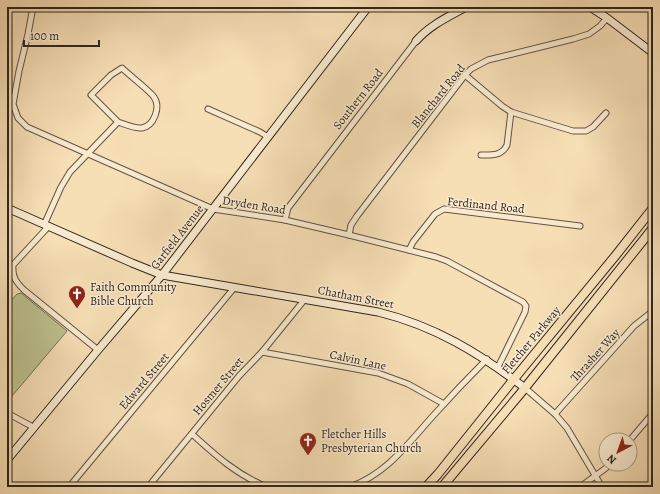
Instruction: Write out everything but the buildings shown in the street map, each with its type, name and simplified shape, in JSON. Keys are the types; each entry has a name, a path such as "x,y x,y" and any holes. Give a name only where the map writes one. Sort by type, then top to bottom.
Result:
{"main road":[{"name":"Fletcher Parkway","path":"426,487 653,208"},
{"name":"Fletcher Parkway","path":"442,487 525,388 653,228"},
{"path":"645,238 653,232"}],"street":[{"name":"Dryden Road","path":"33,7 13,104 15,111 22,122 30,130 213,209 285,220 409,250 447,261 523,302 526,306 525,312 498,367"},
{"name":"Garfield Avenue","path":"7,460 33,427 162,275 368,7"},
{"name":"Southern Road","path":"285,220 288,208 416,41 434,24 466,7"},
{"path":"590,7 653,52"},
{"name":"Blanchard Road","path":"349,235 351,225 357,216 465,74 488,60 589,34 600,26 607,18"},
{"path":"122,68 154,97 158,106 150,125 141,129 118,122 91,95 111,75 122,68"},
{"path":"465,74 502,106 512,112 578,132 593,128 606,113"},
{"path":"208,109 268,137"},
{"path":"481,155 497,154 505,149 507,145 512,112"},
{"path":"98,350 24,290 17,283 12,272 13,265 46,226 66,177 118,122"},
{"name":"Chatham Street","path":"7,208 162,275 378,312 401,318 434,330 487,359 514,379 555,414 567,428 602,487"},
{"name":"Ferdinand Road","path":"409,250 413,242 435,214 444,209 580,226"},
{"name":"Edward Street","path":"72,486 234,288"},
{"name":"Hosmer Street","path":"148,487 238,376 262,352 305,299"},
{"name":"Thrasher Way","path":"555,414 634,326 653,311"},
{"name":"Calvin Lane","path":"262,352 378,373 408,384 444,404"},
{"path":"350,487 372,477 386,467 487,359"},
{"path":"7,413 33,427"},
{"path":"637,432 653,413"},
{"path":"192,434 230,467 267,487"},
{"path":"580,487 600,472"}],"green space":[{"path":"21,293 67,331 7,402 7,305 17,294"}],"place":[{"name":"Faith Community Bible Church","path":"77,309"},
{"name":"Fletcher Hills Presbyterian Church","path":"308,456"}]}
